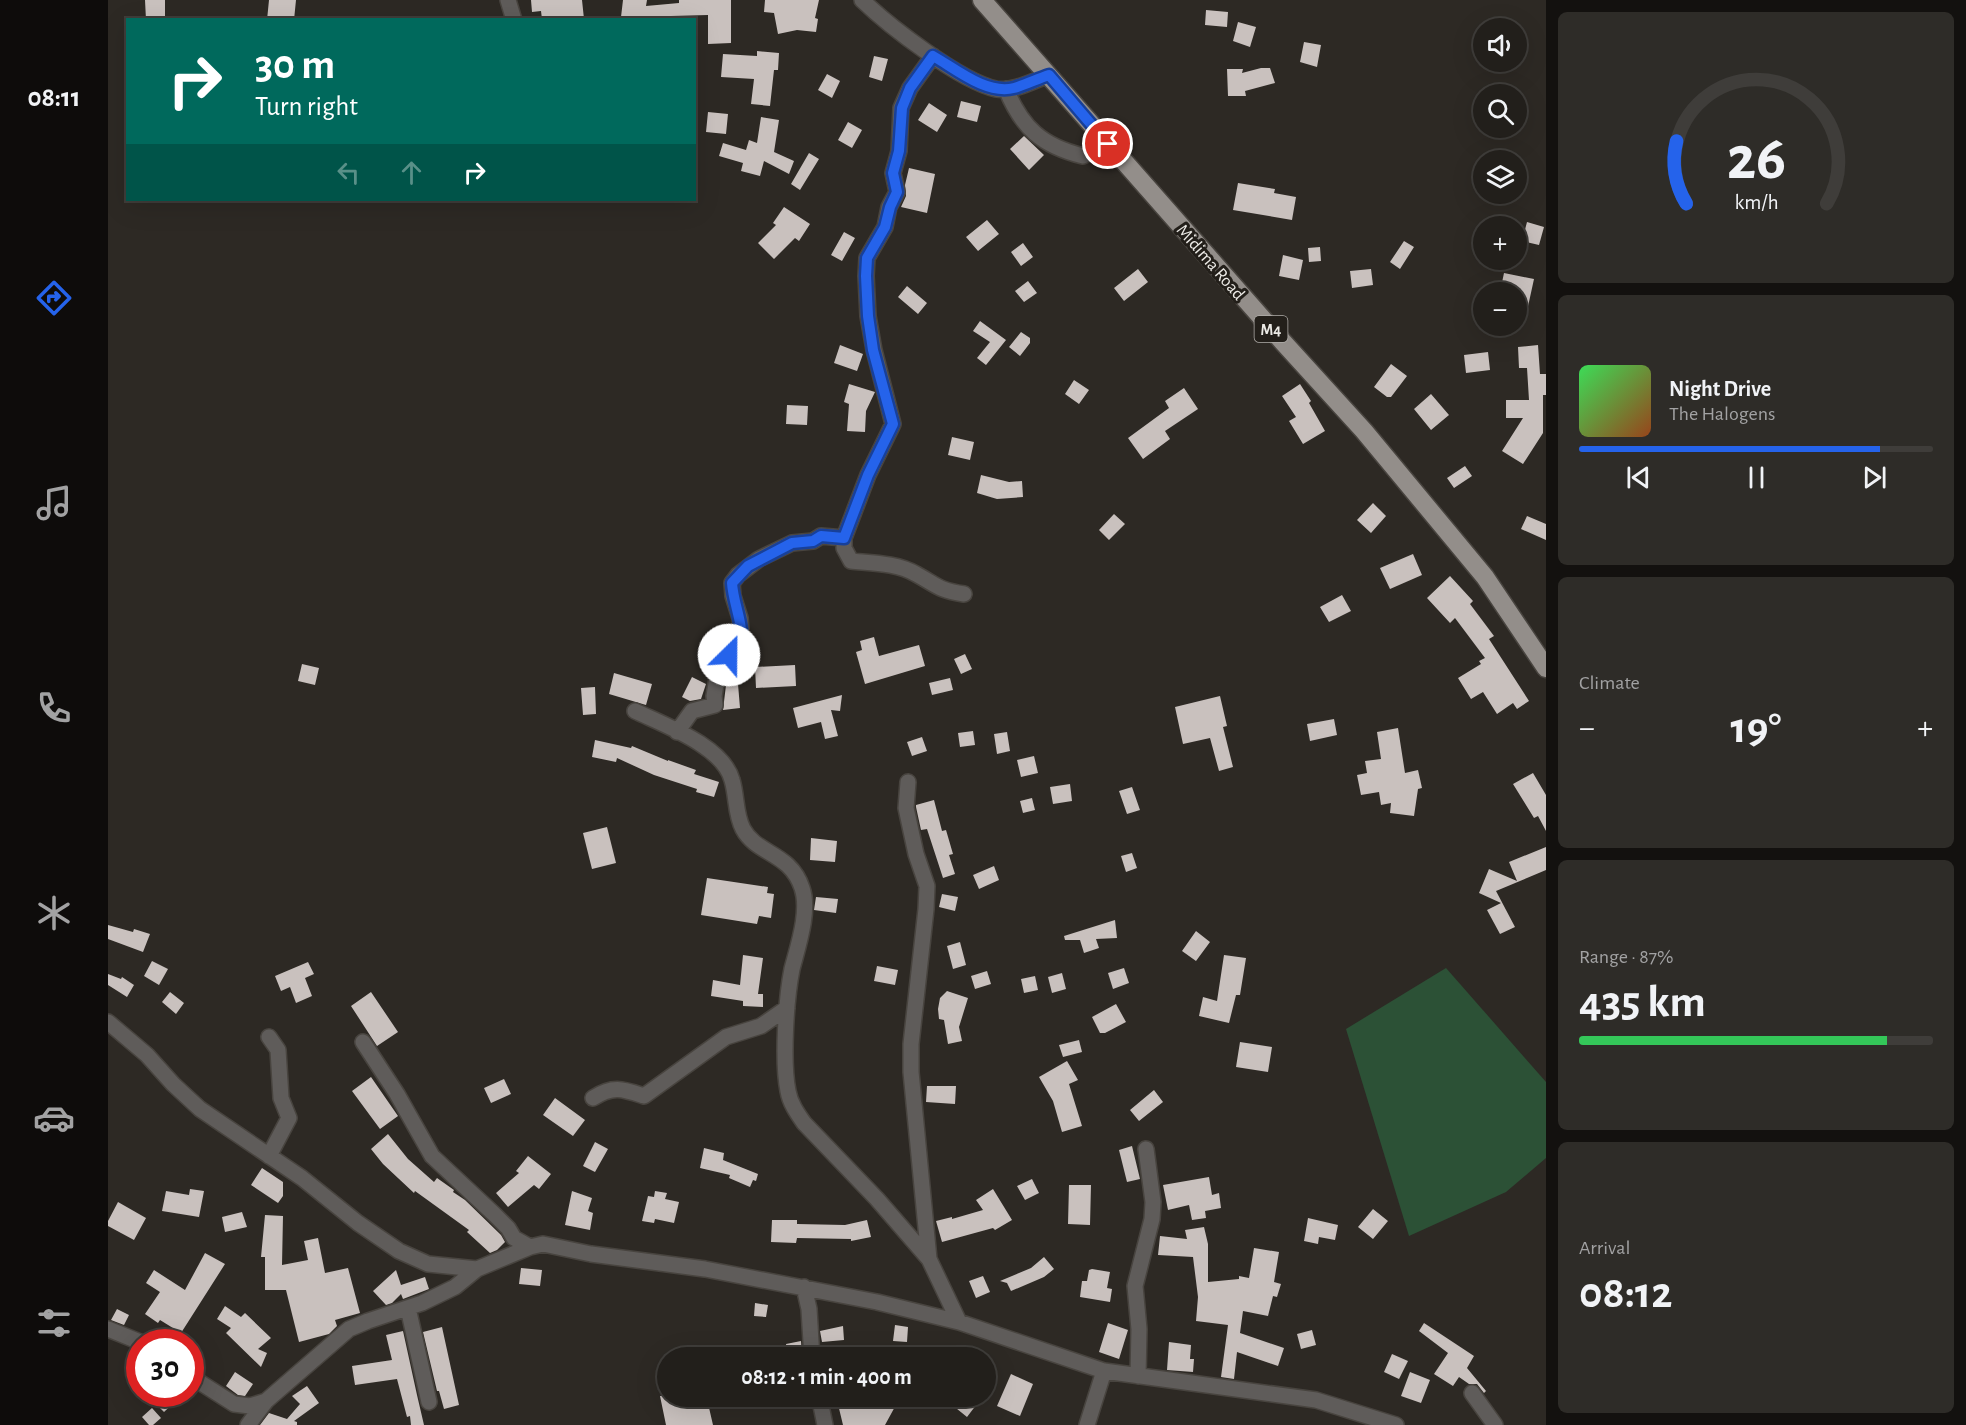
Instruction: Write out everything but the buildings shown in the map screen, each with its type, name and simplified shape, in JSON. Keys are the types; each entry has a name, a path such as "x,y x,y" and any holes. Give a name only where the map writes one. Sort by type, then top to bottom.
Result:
{"main road":[{"name":"Midima Road","path":"982,0 1282,342 1364,431 1539,645 1546,668"}],"street":[{"path":"508,0 513,18"},
{"path":"862,0 933,56 977,82 997,89 1012,89 1049,75"},
{"path":"933,56 910,88 902,108 899,151 893,173 897,192 885,227 867,258 868,316 873,350 893,424 868,475 844,538 844,548 851,561 883,564 915,573 944,591 964,594"},
{"path":"1006,89 1018,114 1035,133 1052,146 1083,156 1108,144"},
{"path":"677,732 692,711 715,705 714,696 718,672 729,655 734,637 741,629 732,583 738,575 759,559 792,543 813,541 821,536 844,538"},
{"path":"635,711 704,747 726,767 732,779 739,821 744,832 752,841 777,855 795,871 803,891 804,915 787,1008 788,1092 795,1110 804,1123 877,1199 929,1259 959,1322"},
{"path":"908,783 906,808 916,854 927,886 910,1044 929,1259"},
{"path":"593,1098 604,1091 621,1088 645,1096 726,1037 761,1026 787,1008"},
{"path":"108,1022 147,1055 200,1109 302,1178 358,1223 399,1251 428,1264 477,1269"},
{"path":"269,1037 278,1050 280,1098 289,1118 269,1156"},
{"path":"363,1042 397,1094 432,1156 508,1228 514,1238 530,1247"},
{"path":"1138,1376 1139,1329 1135,1286 1152,1219 1153,1202 1146,1149"},
{"path":"248,1425 266,1401 349,1329 408,1308 455,1287 477,1269 543,1244 591,1254 705,1269 876,1302 959,1322 1104,1371 1316,1400 1396,1425"},
{"path":"804,1287 809,1309 811,1347"},
{"path":"408,1308 429,1402"},
{"path":"108,1329 126,1336"},
{"path":"1086,1425 1104,1371"},
{"path":"204,1385 234,1404 250,1406 266,1401"},
{"path":"1472,1393 1495,1425"},
{"path":"821,1407 825,1425"}],"green space":[{"path":"1446,968 1546,1082 1546,1158 1506,1192 1409,1236 1346,1029"}],"route":[{"path":"729,655 734,637 741,629 732,583 748,566 792,543 813,541 821,536 844,538 868,475 893,424 873,350 868,316 867,258 885,227 897,192 893,173 899,151 902,108 910,88 933,56 977,82 997,89 1012,89 1049,75 1108,144"}]}
